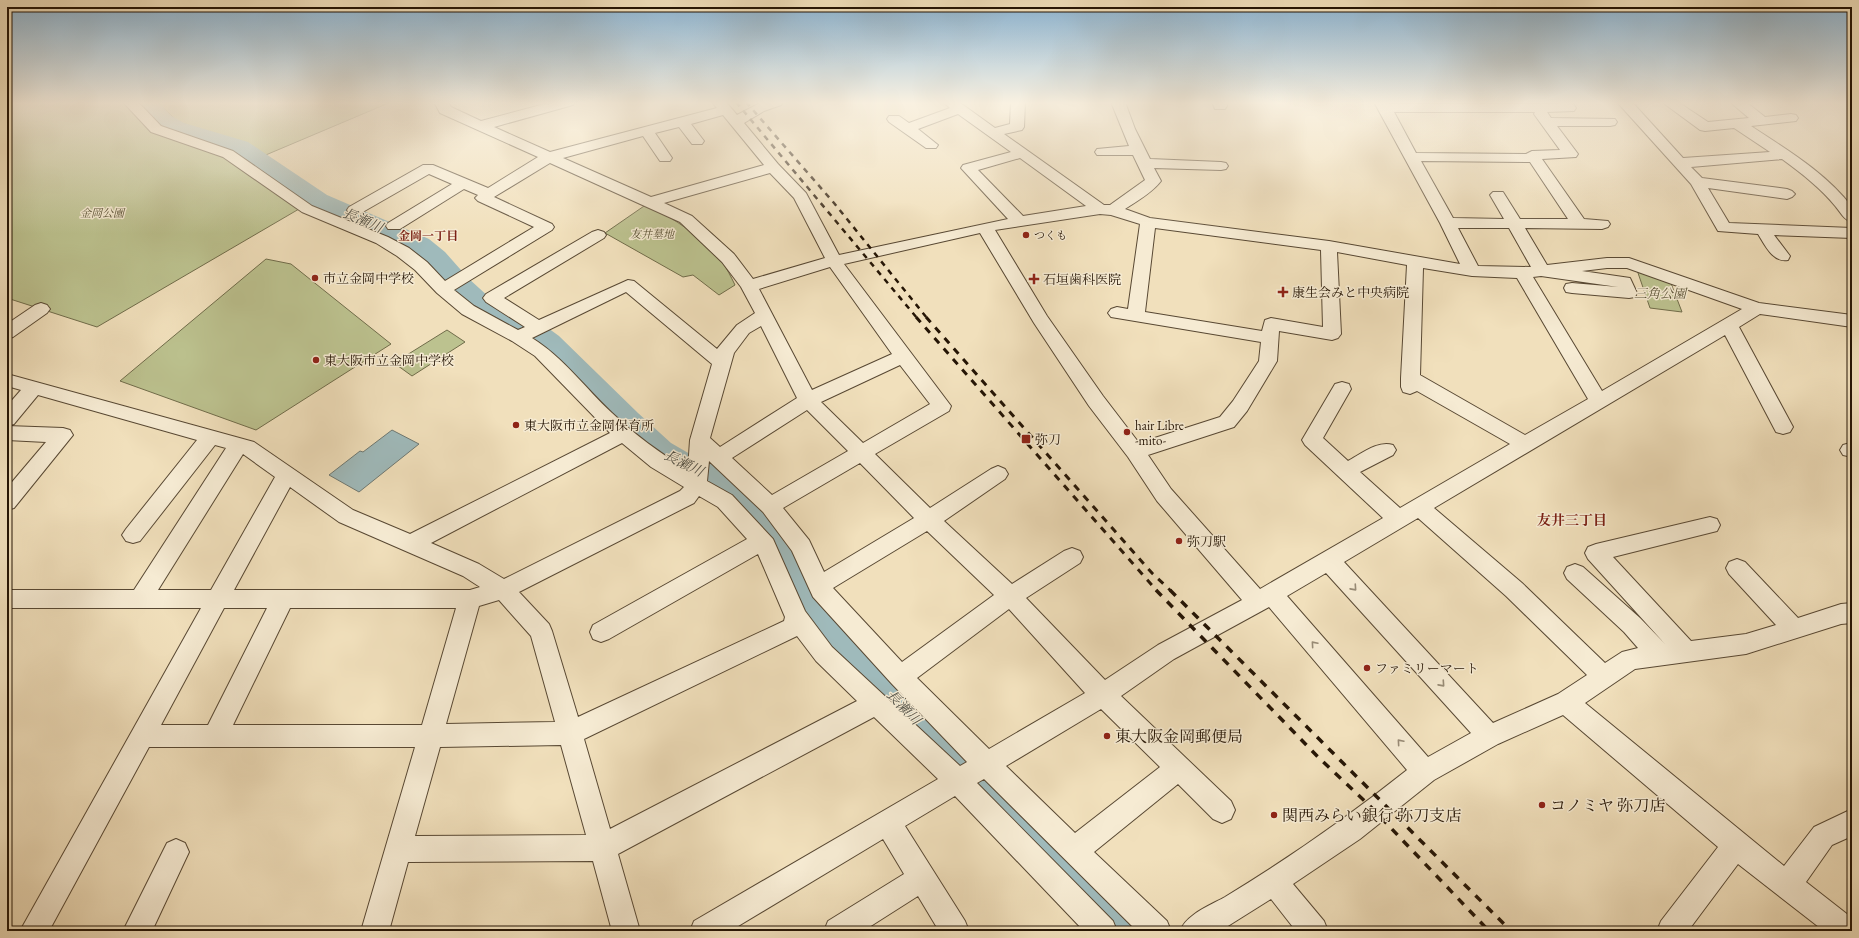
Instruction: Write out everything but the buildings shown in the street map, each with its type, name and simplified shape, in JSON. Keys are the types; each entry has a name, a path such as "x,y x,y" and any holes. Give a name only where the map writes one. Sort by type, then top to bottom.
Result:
{"street":[{"path":"204,146 228,154 307,209 382,240 403,252 421,266 451,284 468,310 529,331 628,285 722,363"},
{"path":"524,146 686,218 728,258 749,286 763,316 808,400 929,520 1010,596 1103,695 1222,810"},
{"path":"451,284 546,227 483,198 549,157 591,146"},
{"path":"656,146 665,158"},
{"path":"756,146 801,196 834,261 903,356 942,406 862,454 770,506"},
{"path":"1013,146 1107,209 1148,222 1329,246 1472,271 1522,273 1607,263 1629,263 1757,308 1852,321"},
{"path":"749,286 834,261 984,227 1107,209 1142,191 1153,180 1137,146"},
{"path":"1406,146 1448,223 1472,271"},
{"path":"1565,146 1571,154 1532,155 1579,224"},
{"path":"1664,146 1697,182 1724,228 1852,233"},
{"path":"1771,146 1817,179 1842,203 1852,217"},
{"path":"1102,152 1139,150"},
{"path":"1020,222 968,168 1023,153"},
{"path":"1680,164 1783,154"},
{"path":"1412,157 1534,158"},
{"path":"1146,163 1221,166"},
{"path":"651,202 773,166"},
{"path":"355,210 428,168 489,194"},
{"path":"1697,182 1787,194"},
{"path":"394,226 464,183"},
{"path":"1498,195 1542,271"},
{"path":"1136,316 1148,222"},
{"path":"1448,223 1602,224"},
{"path":"984,227 1040,319 1096,401 1135,452 1164,495 1264,598 1425,772"},
{"path":"1762,229 1782,256"},
{"path":"598,235 492,298 529,331 540,352 606,419 658,462 725,501 765,545 796,617 824,654 876,704 971,772 1074,851 1158,931"},
{"path":"1135,452 1227,422 1240,406 1268,361 1271,324 1332,334 1329,246"},
{"path":"1415,261 1410,382 1525,444"},
{"path":"1542,271 1624,282 1629,293 1572,288"},
{"path":"1522,273 1599,402"},
{"path":"704,931 1103,695 1166,652 1264,598 1757,308"},
{"path":"7,333 42,309"},
{"path":"1117,313 1270,338"},
{"path":"8,600 141,598 470,599 503,590 687,497 697,484 700,440 725,351 743,329 763,316"},
{"path":"1729,325 1783,427"},
{"path":"716,458 808,400 903,356"},
{"path":"7,380 247,447 346,516 471,570 503,590 541,631 626,931"},
{"path":"7,419 35,387"},
{"path":"1342,389 1312,440 1398,519"},
{"path":"7,433 63,434 7,502"},
{"path":"411,544 624,434"},
{"path":"133,535 210,437"},
{"path":"700,440 716,458 770,506 801,546 819,586 900,677 971,772 1103,931"},
{"path":"141,598 238,445"},
{"path":"1346,471 1386,450"},
{"path":"34,931 287,474"},
{"path":"819,586 929,520 998,474"},
{"path":"1420,507 1502,578 1563,634 1604,677"},
{"path":"1686,652 1596,554 1710,525"},
{"path":"601,632 762,541"},
{"path":"900,677 1010,596 1072,557"},
{"path":"1328,560 1490,736"},
{"path":"1737,568 1794,629"},
{"path":"1575,573 1632,625 1660,656"},
{"path":"215,736 284,598"},
{"path":"375,931 400,849 470,599"},
{"path":"142,736 432,736 570,733 793,627 796,617"},
{"path":"1194,931 1351,830 1425,772 1490,736 1566,702 1630,659 1746,644 1794,629 1848,618"},
{"path":"1566,702 1736,845 1846,931"},
{"path":"400,849 602,848 876,704"},
{"path":"1074,851 1180,768"},
{"path":"1787,885 1823,836 1852,822"},
{"path":"888,823 955,931"},
{"path":"1671,931 1736,845"},
{"path":"137,931 176,852"},
{"path":"838,931 922,878"},
{"path":"1273,881 1314,931"}],"green space":[{"name":"金岡公園","path":"7,146 193,146 221,155 299,209 97,327 7,298"},
{"path":"244,146 288,146 261,157"},
{"name":"友井墓地","path":"647,204 687,229 706,244 723,264 735,285 719,295 693,275 683,277 605,233"},
{"path":"266,259 291,264 391,344 256,430 120,381"},
{"name":"三角公園","path":"1637,270 1669,278 1682,312 1650,308"},
{"path":"447,330 465,342 412,376 394,363"}],"water":[{"path":"392,430 419,444 359,492 329,475 360,451 363,452"}],"waterway":[{"name":"長瀬川","path":"235,146 239,147 317,201 419,245 435,258 458,285 479,305 537,335 548,343 626,422 659,452 678,463 725,482 754,505 773,529 797,578 824,626 929,733 967,764 1135,931"}],"railway":[{"path":"773,146 917,318"},
{"path":"784,146 834,203 927,318"},
{"path":"916,317 1157,591"},
{"path":"926,317 1152,573 1171,591"},
{"path":"1156,590 1318,757 1369,805 1489,931"},
{"path":"1171,591 1511,931"}],"place":[{"name":"つくも","path":"1026,235"},
{"name":"市立金岡中学校","path":"315,278"},
{"name":"石垣歯科医院","path":"1034,279"},
{"name":"康生会みと中央病院","path":"1283,292"},
{"name":"東大阪市立金岡中学校","path":"316,360"},
{"name":"東大阪市立金岡保育所","path":"516,425"},
{"name":"hair Libre -mito-","path":"1127,432"},
{"name":"弥刀","path":"1026,439"},
{"name":"弥刀駅","path":"1179,541"},
{"name":"ファミリーマート","path":"1367,668"},
{"name":"東大阪金岡郵便局","path":"1107,736"},
{"name":"コノミヤ 弥刀店","path":"1542,805"},
{"name":"関西みらい銀行 弥刀支店","path":"1274,815"}],"district":[{"name":"金岡一丁目","path":"428,236"},
{"name":"友井三丁目","path":"1572,520"}]}
